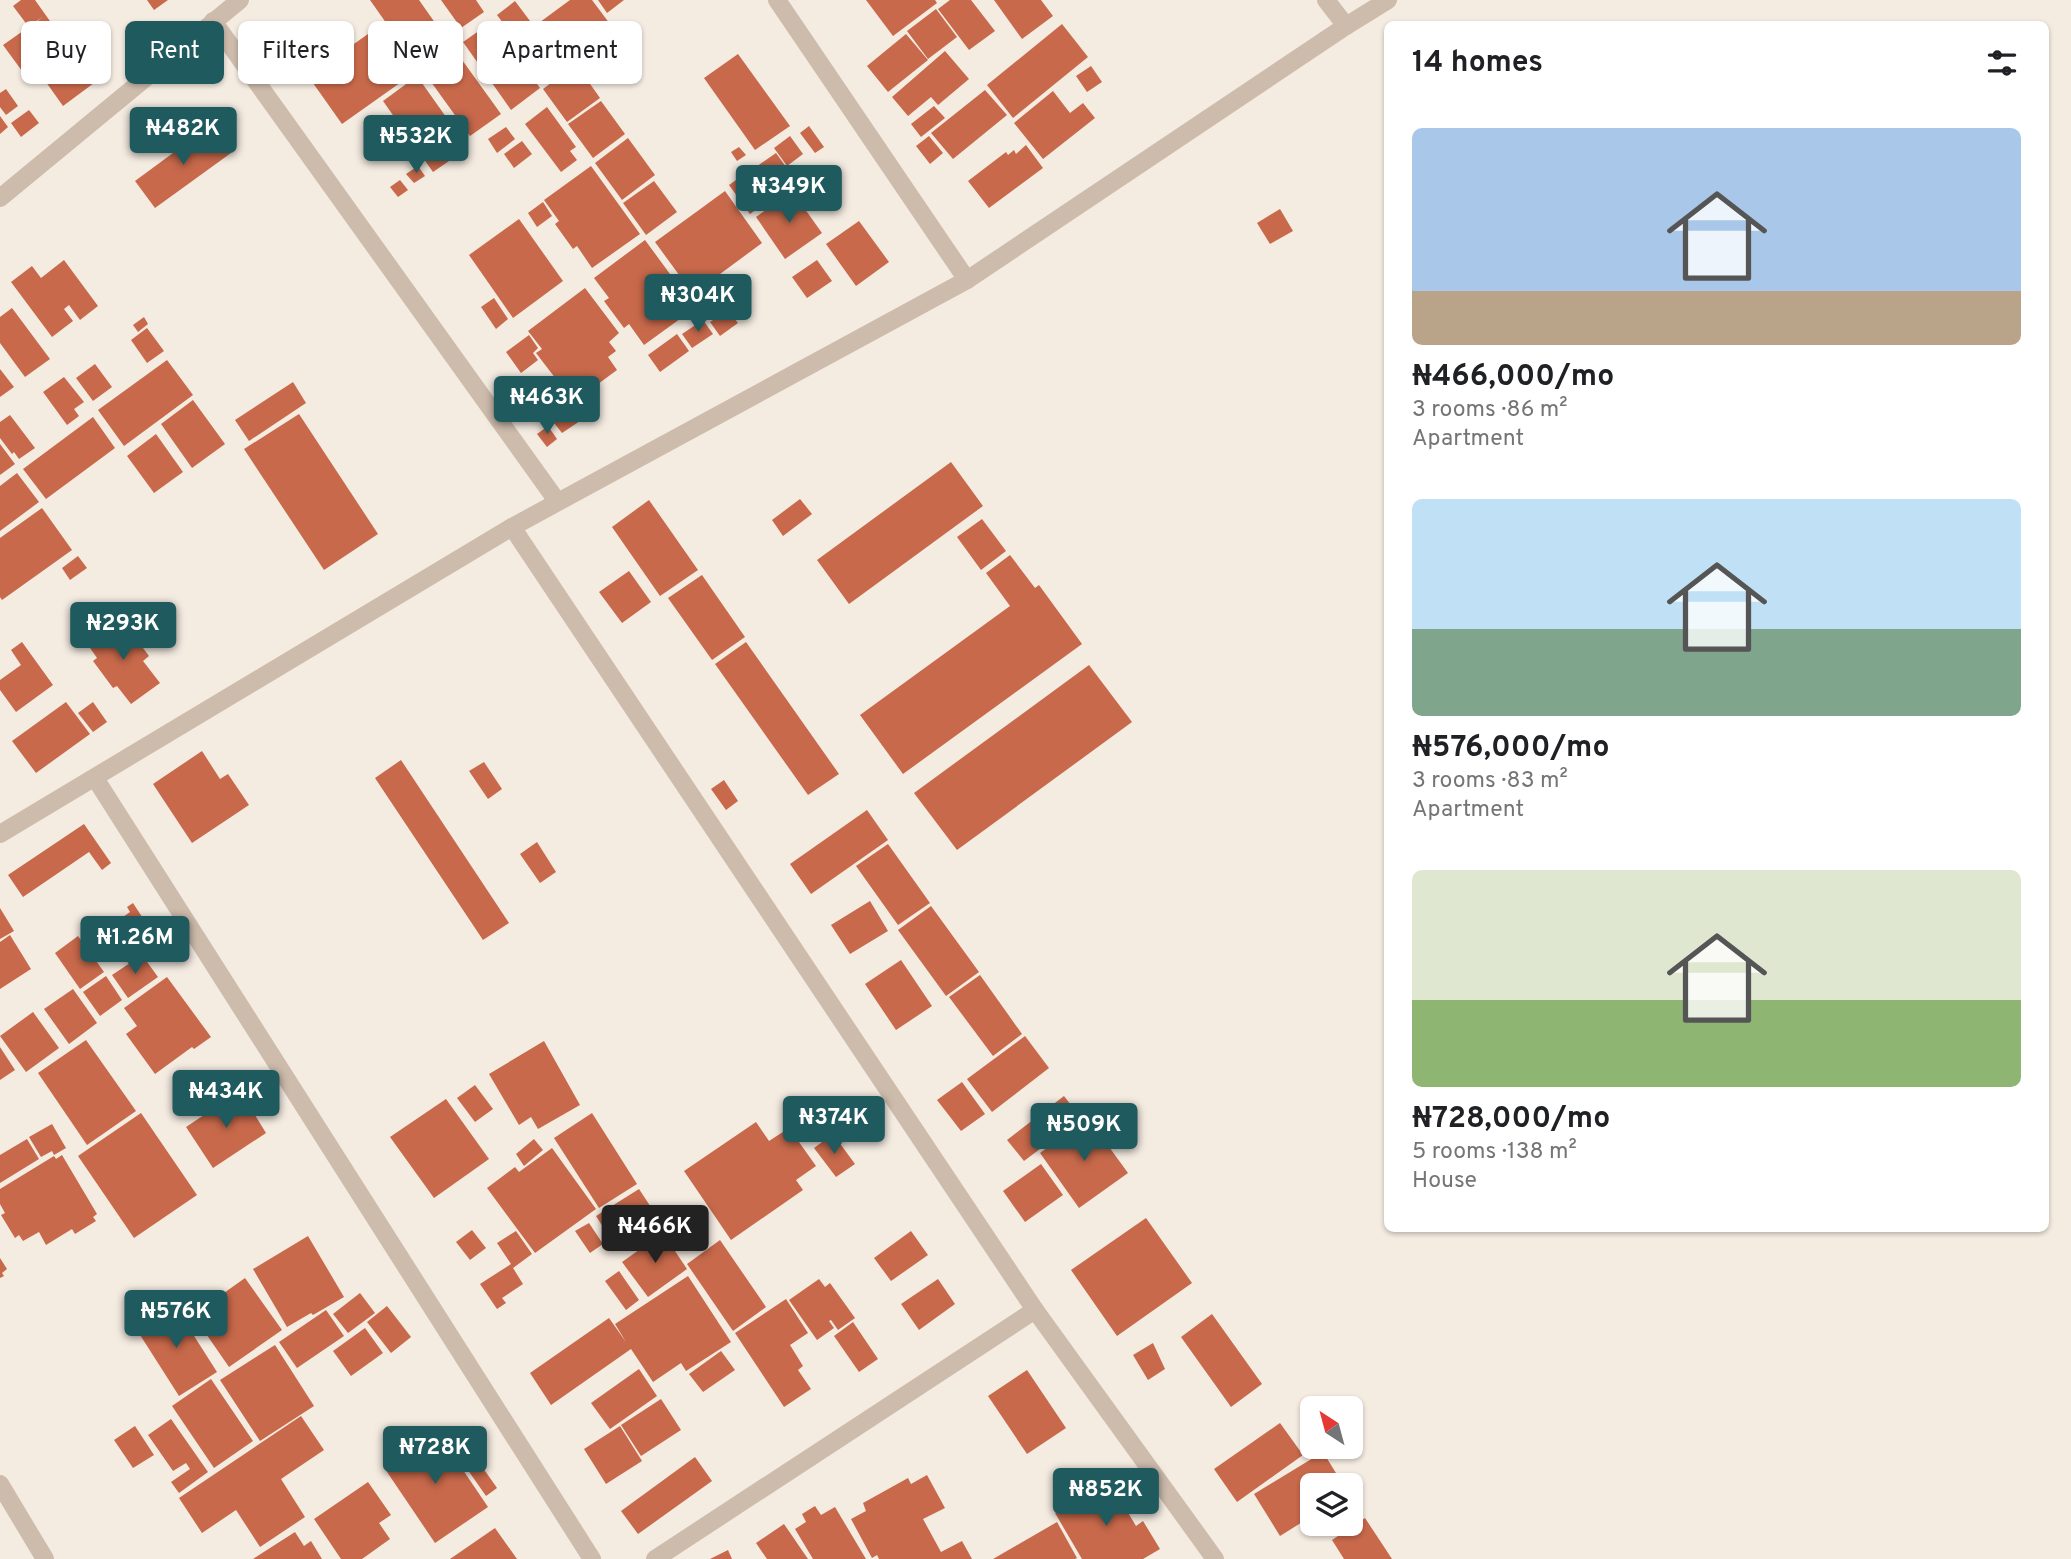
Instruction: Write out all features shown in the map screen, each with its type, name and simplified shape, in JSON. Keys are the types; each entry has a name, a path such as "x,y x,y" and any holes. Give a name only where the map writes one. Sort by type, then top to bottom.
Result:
{"street":[{"path":"214,21 240,0"},
{"path":"777,0 967,280"},
{"path":"1326,0 1346,26"},
{"path":"0,834 557,501 967,280 1388,0"},
{"path":"224,35 557,501"},
{"path":"0,198 138,84"},
{"path":"512,527 1035,1310 1215,1559"},
{"path":"95,778 592,1559"},
{"path":"655,1559 1035,1310"},
{"path":"0,1484 45,1559"}],"building":[{"path":"21,0 35,0 50,21 37,21 43,17 36,21 24,21 13,6"},
{"path":"147,0 168,0 154,10"},
{"path":"370,0 419,0 434,21 385,21"},
{"path":"441,0 476,0 484,12 463,27 463,21 456,21"},
{"path":"570,0 592,0 608,21 541,21"},
{"path":"598,0 624,0 607,13"},
{"path":"866,0 935,0 937,3 893,36"},
{"path":"950,0 971,0 995,31 969,50 938,9"},
{"path":"994,0 1041,0 1053,16 1022,39"},
{"path":"515,1 530,21 502,21 497,15"},
{"path":"936,9 957,37 928,59 907,31"},
{"path":"1062,24 1088,57 1013,118 987,85"},
{"path":"21,32 21,70 3,45"},
{"path":"477,32 477,62 463,42"},
{"path":"368,34 368,84 398,84 342,124 314,84 354,84 354,44"},
{"path":"906,34 928,60 888,92 867,66"},
{"path":"945,51 969,79 938,105 931,97 908,116 892,97"},
{"path":"738,54 790,126 755,150 704,78"},
{"path":"463,61 501,114 470,136 433,84 463,84"},
{"path":"1091,66 1102,82 1087,92 1076,76"},
{"path":"47,84 93,84 63,106"},
{"path":"406,84 423,84 468,148 433,172 383,101"},
{"path":"493,84 537,84 540,88 511,110"},
{"path":"550,84 590,84 600,98 567,122 543,89"},
{"path":"6,89 18,106 6,115 0,107 0,93"},
{"path":"985,90 1007,115 953,159 931,133"},
{"path":"1053,91 1070,113 1083,103 1095,118 1043,159 1014,123"},
{"path":"601,101 625,134 593,158 568,124"},
{"path":"934,106 945,118 921,137 911,124"},
{"path":"547,107 576,147 570,151 577,160 561,172 525,124"},
{"path":"29,110 39,123 21,137 11,123"},
{"path":"0,116 8,127 0,134"},
{"path":"211,125 231,153 155,208 135,181"},
{"path":"809,126 824,147 815,153 800,133"},
{"path":"506,127 515,139 497,153 488,139"},
{"path":"790,136 803,154 787,166 774,148"},
{"path":"929,136 943,153 930,164 916,146"},
{"path":"628,138 655,175 622,200 595,163"},
{"path":"522,141 532,154 514,168 504,154"},
{"path":"1026,145 1043,168 989,208 968,181 1006,152 1008,155 1014,150 1016,154"},
{"path":"739,147 746,155 737,161 731,152"},
{"path":"776,153 798,183 775,199 753,169"},
{"path":"418,166 425,176 414,183 406,174"},
{"path":"591,166 640,234 592,268 577,246 573,249 555,224 559,221 544,200"},
{"path":"750,170 771,199 750,214 729,185"},
{"path":"400,180 408,190 398,197 390,187"},
{"path":"654,181 677,212 646,235 623,203"},
{"path":"725,191 762,243 693,294 655,242"},
{"path":"792,191 822,233 785,259 756,217"},
{"path":"543,202 552,216 537,227 528,213"},
{"path":"1280,209 1293,231 1270,244 1257,223"},
{"path":"519,219 563,281 513,318 469,255"},
{"path":"859,221 889,262 856,286 826,244"},
{"path":"645,240 695,308 644,345 629,324 624,328 604,301 609,298 594,278"},
{"path":"64,260 98,306 80,320 69,305 64,309 73,321 52,337 11,282 32,266 41,278"},
{"path":"817,260 832,281 807,298 792,277"},
{"path":"585,288 619,333 609,342 616,351 608,357 617,370 598,384 591,376 562,398 551,383 556,379 536,353 542,349 528,331"},
{"path":"494,298 508,319 496,329 481,307"},
{"path":"12,308 50,359 25,377 0,343 0,317"},
{"path":"728,310 738,323 720,336 710,322"},
{"path":"144,317 148,324 138,332 133,325"},
{"path":"703,320 713,334 692,348 682,334"},
{"path":"147,328 164,351 147,363 131,340"},
{"path":"677,334 689,351 660,372 648,355"},
{"path":"529,335 538,348 533,353 538,360 521,373 506,352"},
{"path":"167,360 193,395 124,446 98,410"},
{"path":"95,364 112,387 93,401 76,378"},
{"path":"0,369 14,387 0,397"},
{"path":"64,377 84,402 74,409 79,416 67,425 43,392"},
{"path":"293,382 306,403 249,441 235,420"},
{"path":"193,400 225,444 192,468 161,424"},
{"path":"569,405 580,421 562,433 551,419"},
{"path":"299,414 378,534 324,570 244,449"},
{"path":"10,415 35,448 19,459 0,438 0,422"},
{"path":"93,417 115,448 46,499 23,469"},
{"path":"548,426 557,439 547,447 537,434"},
{"path":"156,434 183,472 154,493 127,456"},
{"path":"0,444 15,464 0,475"},
{"path":"951,462 983,506 849,604 817,560"},
{"path":"17,473 39,502 0,531 0,486"},
{"path":"800,499 812,514 783,536 772,520"},
{"path":"649,500 698,570 660,596 612,527"},
{"path":"42,508 72,550 2,600 0,538"},
{"path":"982,519 1006,551 981,570 957,537"},
{"path":"1010,555 1035,588 1039,585 1082,644 903,774 860,715 1010,606 986,573"},
{"path":"78,556 87,568 70,580 62,568"},
{"path":"629,571 651,602 622,623 599,592"},
{"path":"702,575 745,637 712,660 668,598"},
{"path":"115,621 126,636 131,632 149,656 143,661 160,683 131,704 117,686 113,688 93,661 97,658 86,642"},
{"path":"22,642 53,685 16,712 0,690 0,680 21,665 11,650"},
{"path":"746,642 839,774 808,795 715,664"},
{"path":"1089,665 1132,722 957,850 914,793"},
{"path":"66,702 90,734 36,773 12,741"},
{"path":"93,702 107,722 93,732 78,713"},
{"path":"202,751 220,779 228,774 249,805 192,843 153,784"},
{"path":"401,760 509,923 483,940 375,778"},
{"path":"484,762 502,789 488,799 469,771"},
{"path":"724,780 738,801 726,810 711,789"},
{"path":"867,810 888,840 811,894 790,864"},
{"path":"84,824 111,863 102,870 89,852 23,897 8,875"},
{"path":"537,842 556,872 540,883 520,854"},
{"path":"888,844 930,903 898,925 856,866"},
{"path":"870,901 888,931 850,954 831,925"},
{"path":"133,903 148,926 128,940 116,922 130,912 127,907"},
{"path":"931,906 979,972 946,996 898,930"},
{"path":"0,908 14,931 0,939"},
{"path":"146,934 153,945 143,952 135,941"},
{"path":"10,935 31,969 0,989 0,942"},
{"path":"78,936 104,972 80,989 55,953"},
{"path":"142,955 158,977 128,998 112,975"},
{"path":"901,960 932,1006 896,1030 865,984"},
{"path":"980,975 1022,1034 993,1056 949,997"},
{"path":"106,976 122,1000 100,1016 83,992"},
{"path":"167,977 211,1037 194,1049 192,1047 155,1074 126,1034 137,1026 124,1008"},
{"path":"73,989 97,1023 69,1044 44,1009"},
{"path":"33,1012 59,1048 26,1072 0,1036"},
{"path":"1025,1036 1049,1068 992,1112 967,1079"},
{"path":"86,1040 136,1111 87,1145 38,1073"},
{"path":"544,1041 580,1105 538,1129 531,1117 519,1125 489,1074"},
{"path":"0,1047 15,1070 0,1080"},
{"path":"962,1082 985,1114 961,1131 937,1100"},
{"path":"475,1085 493,1109 475,1122 457,1098"},
{"path":"240,1091 266,1133 213,1168 186,1127"},
{"path":"1064,1096 1081,1118 1024,1161 1007,1140"},
{"path":"446,1099 489,1159 434,1198 390,1137"},
{"path":"141,1113 197,1195 134,1238 78,1156"},
{"path":"592,1113 637,1184 599,1208 554,1138"},
{"path":"1088,1118 1128,1173 1079,1208 1040,1153"},
{"path":"756,1122 769,1141 789,1128 816,1166 796,1180 803,1190 731,1240 684,1171"},
{"path":"52,1124 66,1148 54,1155 52,1151 41,1157 29,1137"},
{"path":"833,1134 855,1164 836,1177 814,1148"},
{"path":"27,1139 39,1159 0,1183 0,1155"},
{"path":"534,1139 543,1150 524,1166 516,1154"},
{"path":"552,1148 596,1209 535,1253 487,1188 515,1167 519,1172"},
{"path":"62,1155 97,1214 93,1217 96,1221 75,1234 72,1229 46,1245 39,1232 23,1241 19,1235 15,1238 1,1215 5,1213 0,1204 0,1189 54,1156 56,1159"},
{"path":"1041,1164 1063,1195 1025,1222 1003,1191"},
{"path":"639,1189 662,1224 618,1251 596,1216"},
{"path":"1146,1218 1192,1283 1117,1336 1071,1270"},
{"path":"589,1223 603,1244 590,1253 575,1231"},
{"path":"472,1230 486,1248 470,1260 456,1242"},
{"path":"516,1231 532,1254 513,1268 523,1284 502,1298 506,1303 497,1309 480,1284 511,1264 497,1243"},
{"path":"911,1231 928,1255 891,1281 874,1258"},
{"path":"663,1233 687,1269 648,1297 622,1262"},
{"path":"308,1236 344,1297 287,1327 253,1269"},
{"path":"720,1240 766,1307 733,1331 687,1264"},
{"path":"0,1258 7,1269 0,1278"},
{"path":"619,1271 639,1300 626,1310 605,1281"},
{"path":"688,1276 731,1342 686,1371 681,1363 653,1382 631,1349 551,1405 530,1373 609,1318 626,1342 615,1324"},
{"path":"245,1278 282,1330 229,1367 193,1315"},
{"path":"819,1279 825,1287 830,1283 855,1318 838,1330 831,1320 829,1321 834,1328 817,1340 789,1300"},
{"path":"938,1279 955,1304 919,1330 901,1304"},
{"path":"360,1293 375,1313 348,1333 333,1314"},
{"path":"786,1299 808,1333 790,1345 803,1366 798,1370 811,1389 784,1407 735,1333"},
{"path":"173,1303 217,1372 179,1396 135,1327"},
{"path":"387,1306 411,1337 391,1353 367,1322"},
{"path":"326,1310 344,1336 297,1368 279,1342"},
{"path":"1212,1314 1262,1384 1231,1407 1181,1337"},
{"path":"853,1322 878,1359 859,1372 834,1336"},
{"path":"365,1328 383,1353 351,1376 333,1351"},
{"path":"1153,1343 1165,1369 1148,1380 1133,1355"},
{"path":"275,1345 314,1406 260,1441 220,1380"},
{"path":"721,1351 735,1370 703,1392 689,1374"},
{"path":"639,1369 657,1396 610,1429 591,1403"},
{"path":"1027,1370 1066,1428 1027,1454 988,1396"},
{"path":"211,1379 253,1441 214,1468 172,1406"},
{"path":"661,1399 681,1430 641,1456 621,1425"},
{"path":"301,1416 324,1450 281,1479 305,1517 260,1547 236,1510 202,1533 179,1498"},
{"path":"171,1419 208,1472 179,1493 171,1482 190,1469 186,1463 173,1471 148,1435"},
{"path":"1280,1423 1300,1451 1300,1457 1237,1502 1214,1469"},
{"path":"135,1426 154,1455 133,1468 114,1440"},
{"path":"620,1426 642,1461 606,1484 584,1449"},
{"path":"436,1430 488,1507 435,1543 383,1466"},
{"path":"467,1445 497,1488 486,1496 456,1453"},
{"path":"695,1457 712,1481 638,1534 621,1511"},
{"path":"1310,1460 1328,1460 1336,1473 1300,1473 1300,1524 1280,1536 1254,1494"},
{"path":"927,1475 945,1508 923,1519 941,1552 962,1541 972,1559 879,1559 877,1555 872,1558 851,1519 866,1511 863,1503 908,1478 911,1484"},
{"path":"1109,1481 1136,1526 1143,1521 1160,1549 1143,1559 1082,1559 1055,1513"},
{"path":"368,1482 391,1515 379,1523 390,1539 362,1559 341,1559 314,1519"},
{"path":"815,1506 821,1515 835,1507 866,1559 813,1559 795,1529 806,1522 802,1514"},
{"path":"1365,1518 1392,1559 1344,1559 1332,1540 1338,1536 1363,1536"},
{"path":"1057,1522 1077,1558 993,1559"},
{"path":"784,1524 808,1559 767,1559 756,1543"},
{"path":"495,1528 517,1559 450,1559"},
{"path":"295,1532 304,1546 311,1541 322,1559 253,1559"},
{"path":"728,1550 732,1559 710,1559"}]}
